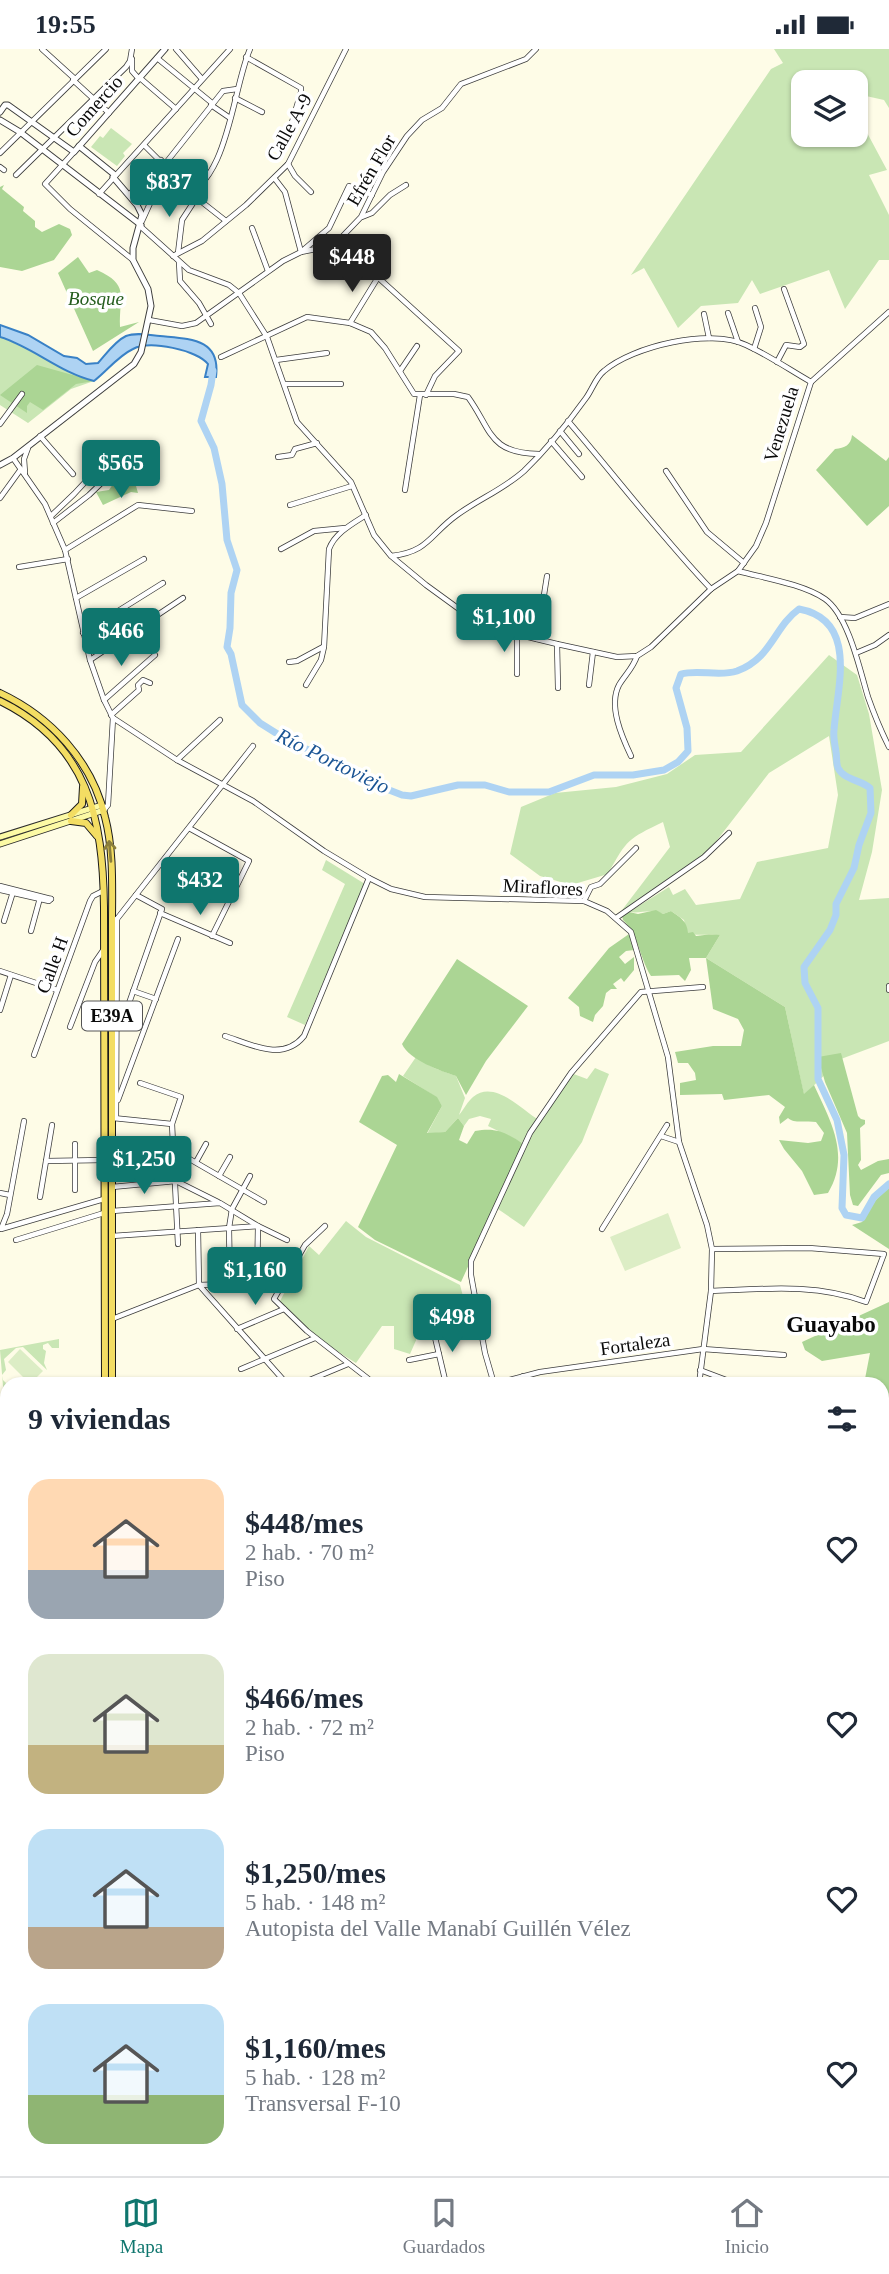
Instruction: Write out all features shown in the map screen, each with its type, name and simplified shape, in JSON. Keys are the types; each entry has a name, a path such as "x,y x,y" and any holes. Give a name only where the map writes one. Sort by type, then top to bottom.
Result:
{"main road":[{"name":"E39A","path":"0,693 37,715 60,735 82,765 103,808 111,852 115,921 115,1015 112,1211 108,1227 104,1377"},
{"name":"E39A","path":"0,701 27,717 48,734 65,753 81,778 94,810 102,853 104,1213 112,1236 112,1377"},
{"path":"71,818 83,800 81,778"},
{"path":"0,844 103,808"},
{"path":"0,837 71,818 92,828 102,853"}],"street":[{"path":"42,49 109,114"},
{"path":"0,153 106,49"},
{"name":"Comercio","path":"133,260 79,217 45,184 165,49"},
{"path":"176,49 202,79"},
{"path":"99,194 230,49"},
{"path":"151,198 175,198 191,191 217,162 250,49"},
{"name":"Calle A-9","path":"177,252 202,241 275,179 288,164 346,49"},
{"name":"Efrén Flor","path":"149,321 187,326 207,316 268,271 301,252 326,247 338,241 361,217 407,136 422,120 442,108 461,84 526,58 536,49"},
{"path":"16,175 125,67 132,52"},
{"path":"132,52 132,71 140,79"},
{"path":"246,57 301,88 292,122"},
{"path":"157,58 229,118"},
{"path":"125,67 176,109"},
{"path":"129,195 165,163 224,90 237,89"},
{"path":"235,98 262,112"},
{"path":"0,112 7,104 74,152"},
{"path":"0,120 43,149 177,252"},
{"path":"144,145 165,163 197,198 226,221"},
{"path":"79,146 114,176 140,210 141,224"},
{"path":"0,465 28,447 134,364 141,352 149,321 151,297 133,260 133,248 165,163"},
{"path":"288,164 295,176 311,192"},
{"path":"275,179 285,192 301,252 329,228 349,186 372,195"},
{"path":"199,185 197,198 182,220 177,252 180,281 211,324"},
{"path":"361,217 372,213 390,195 406,185"},
{"path":"251,228 268,271"},
{"path":"338,241 459,351 440,370 423,395 405,490"},
{"path":"179,262 193,273 229,285 239,293 267,337 297,422 336,463 352,486 377,541 391,556 462,613 495,629 617,657 637,656"},
{"path":"349,323 377,279"},
{"path":"777,362 786,345 800,347 804,344 784,289"},
{"path":"754,349 761,327 755,308"},
{"path":"811,382 889,312"},
{"path":"728,313 738,342"},
{"path":"704,314 709,338"},
{"path":"221,357 307,317 349,323 371,332 385,348 414,394 454,394 468,397 486,431 506,449 539,454"},
{"name":"Venezuela","path":"391,556 422,548 448,521 508,484 525,470 568,421 603,372 633,355 660,344 709,338 738,342 811,382 766,523 756,546 738,571 711,589 651,647 637,656 620,683 614,704 622,736 631,756"},
{"path":"400,371 417,346"},
{"path":"276,360 327,353"},
{"path":"285,384 341,384"},
{"path":"0,424 22,394"},
{"path":"568,421 650,522 711,589"},
{"path":"560,431 579,454"},
{"path":"40,436 73,474"},
{"path":"551,441 582,477"},
{"path":"278,457 292,455 295,449 317,443"},
{"path":"26,476 24,460 28,447"},
{"path":"50,516 74,495 116,449"},
{"path":"13,458 42,499 65,550 90,660 112,716 108,805 103,808"},
{"path":"53,523 89,495 121,464"},
{"path":"0,498 21,470"},
{"path":"666,471 707,532 744,563"},
{"path":"290,505 352,486"},
{"path":"65,550 138,505 192,510"},
{"path":"306,685 321,660 324,647 331,542 366,515"},
{"path":"281,549 314,531 346,528"},
{"path":"19,567 68,559"},
{"path":"76,598 144,559"},
{"path":"738,571 780,582 826,600 839,617 856,653 868,697 889,747"},
{"path":"537,639 547,576"},
{"path":"83,633 163,583"},
{"path":"90,660 183,598"},
{"path":"839,617 855,618 889,604"},
{"path":"517,633 517,674"},
{"path":"856,653 889,635"},
{"path":"557,644 558,688"},
{"path":"289,662 297,661 324,647"},
{"path":"589,685 593,652"},
{"path":"104,700 155,655"},
{"path":"112,716 132,699 143,680 150,683"},
{"name":"Miraflores","path":"112,716 177,760 253,801 324,851 369,878 402,892 425,897 584,901 599,906 631,932 668,1057 679,1142 707,1225 712,1249 711,1291 700,1377"},
{"path":"177,760 220,720"},
{"path":"115,921 253,746"},
{"path":"189,828 249,861 212,936"},
{"path":"617,918 704,857 729,833"},
{"path":"584,901 591,887 600,884 636,848"},
{"path":"225,1036 272,1050 288,1049 300,1041 369,878"},
{"path":"0,888 40,897 31,931"},
{"name":"Calle H","path":"34,1055 90,901 104,890"},
{"path":"4,922 13,891"},
{"path":"121,1026 162,909 135,895"},
{"path":"160,913 230,943"},
{"path":"172,1124 113,1116 178,939"},
{"path":"70,1027 95,962 104,949"},
{"path":"95,962 104,963"},
{"path":"0,971 57,990"},
{"path":"0,1010 11,975"},
{"path":"492,1377 478,1320 471,1261 524,1144 571,1073 641,992 648,989 703,987"},
{"path":"133,991 156,999"},
{"path":"116,1105 115,1015 125,1014"},
{"path":"139,1083 181,1097 172,1124 178,1244"},
{"path":"24,1121 1,1230 104,1199"},
{"path":"40,1197 52,1125"},
{"path":"602,1229 667,1125"},
{"path":"660,1136 679,1142"},
{"path":"75,1144 75,1190"},
{"path":"195,1163 206,1144"},
{"path":"173,1150 264,1202"},
{"path":"219,1176 230,1157"},
{"path":"46,1161 104,1160"},
{"path":"230,1283 229,1228 232,1209 250,1176"},
{"path":"112,1187 176,1181 287,1240"},
{"path":"0,1193 10,1195"},
{"path":"112,1211 220,1203"},
{"path":"16,1240 104,1213"},
{"path":"112,1236 258,1226"},
{"path":"112,1318 199,1285 257,1283 258,1226"},
{"path":"325,1226 304,1245 274,1299 315,1338 366,1377"},
{"path":"198,1230 199,1285 281,1377"},
{"path":"711,1291 809,1288 835,1292 866,1302 884,1254 809,1248 712,1249"},
{"path":"237,1329 284,1309"},
{"path":"433,1329 444,1377"},
{"path":"241,1369 315,1338"},
{"name":"Fortaleza","path":"519,1377 704,1349 784,1355"},
{"path":"409,1360 439,1354"},
{"path":"317,1377 348,1364"},
{"path":"701,1370 719,1377"}],"green space":[{"path":"774,49 889,49 889,108 884,100 868,96 868,70 791,70 791,147 868,147 868,135 887,170 869,175 889,215 889,260 879,260 845,309 829,270 760,294 752,280 738,303 701,306 678,328 644,268 631,275 771,69 783,63"},
{"path":"111,128 132,144 123,153 125,156 117,166 91,147"},
{"name":"Bosque","path":"4,185 2,189 24,207 23,211 35,221 35,227 42,232 59,224 70,229 72,235 54,260 22,271 0,267 0,187"},
{"name":"Bosque","path":"78,257 89,273 97,270 119,286 120,327 139,322 93,351 58,273"},
{"path":"0,337 94,381 71,389 28,423 0,405"},
{"path":"37,365 94,381 76,384 43,410 30,402 27,413 0,395"},
{"path":"852,435 886,461 889,457 889,506 867,526 816,470 835,449 849,444"},
{"path":"126,470 132,472 138,493 131,492 103,505 96,492 109,490 113,484 110,480 117,479 118,475"},
{"path":"829,655 857,675 869,714 882,790 872,852 859,900 889,898 889,1041 841,1059 804,1095 785,1007 706,958 720,935 687,933 684,920 671,911 663,914 654,911 629,912 669,887 673,895 685,889 696,905 740,899 757,862 828,848 838,795 829,736 769,773 704,857 619,914 670,847 663,822 630,841 608,874 571,885 540,876 510,854 521,807 555,793 616,787 667,774 695,755 741,752"},
{"path":"326,860 365,884 305,1025 287,1017 345,884 322,870"},
{"path":"656,910 663,914 671,911 678,916 685,923 688,933 693,932 696,936 720,935 706,958 689,958 691,970 685,981 679,975 651,976 636,939 622,916 629,912 638,914"},
{"path":"629,934 634,950 626,951 619,957 625,964 634,957 634,970 624,982 621,978 613,984 617,989 606,993 603,1006 593,1022 580,1016 579,1007 568,998 609,948"},
{"path":"706,958 785,1007 804,1094 814,1085 836,1138 838,1165 828,1193 814,1195 802,1171 779,1140 808,1143 821,1141 824,1133 816,1122 788,1118 780,1124 779,1117 785,1107 769,1095 724,1100 722,1094 680,1095 680,1083 696,1080 688,1063 678,1063 675,1052 713,1046 741,1046 744,1030 738,1019 713,1009"},
{"path":"457,959 528,1006 486,1061 466,1095 456,1076 418,1060 402,1044"},
{"path":"841,1053 858,1116 865,1120 865,1124 860,1128 861,1160 858,1165 861,1170 878,1161 889,1159 889,1173 881,1175 858,1206 853,1205 850,1195 847,1133 825,1082 818,1057"},
{"path":"416,1057 434,1068 456,1076 465,1098 459,1115 473,1097 481,1092 490,1092 508,1098 539,1120 571,1073 587,1079 595,1068 609,1074 582,1142 524,1227 495,1207 525,1144 488,1126 491,1119 480,1116 469,1119 464,1126 458,1118 445,1132 427,1134 442,1106 436,1097 403,1076"},
{"path":"399,1074 437,1097 442,1106 427,1133 445,1132 458,1118 464,1126 459,1140 467,1144 475,1131 496,1130 524,1144 461,1282 375,1240 358,1227 397,1145 359,1122 382,1076 388,1075 396,1082"},
{"path":"889,1186 889,1249 852,1225 862,1222 875,1201"},
{"path":"668,1213 681,1248 625,1271 610,1237"},
{"path":"346,1221 366,1237 460,1285 467,1311 452,1320 444,1301 429,1311 410,1354 394,1349 394,1326 382,1326 356,1363 325,1343 280,1301 309,1246 319,1255"},
{"path":"889,1302 889,1377 865,1377 870,1353 822,1361 805,1350 802,1342"},
{"path":"59,1339 59,1348 52,1348 48,1343 43,1345 47,1370 23,1347 16,1348 4,1359 6,1370 2,1375 0,1350"},
{"path":"20,1349 43,1371 37,1377 23,1377 8,1362"}],"water":[{"path":"0,325 28,335 64,356 77,358 86,364 98,363 118,341 130,335 192,340 208,348 213,355 216,377 205,377 208,364 194,354 161,346 141,346 117,360 94,381 0,337"}],"waterway":[{"name":"Río Portoviejo","path":"213,371 201,421 214,448 222,484 227,540 237,570 231,593 227,647 231,654 242,705 260,723 295,745 312,751 361,779 411,796 458,785 485,785 509,792 549,792 594,775 633,775 664,770 678,762 688,751 687,728 676,688 681,674 730,673 749,665 799,609 818,616 830,627 837,641 840,658 834,733 837,766 844,775 870,788 871,813 854,868 836,904 836,915 830,930 804,967 805,983 818,1008 818,1079 837,1120 844,1155 842,1208 846,1215 862,1218 874,1197 889,1184"}],"district":[{"name":"Guayabo","path":"831,1324"}]}
